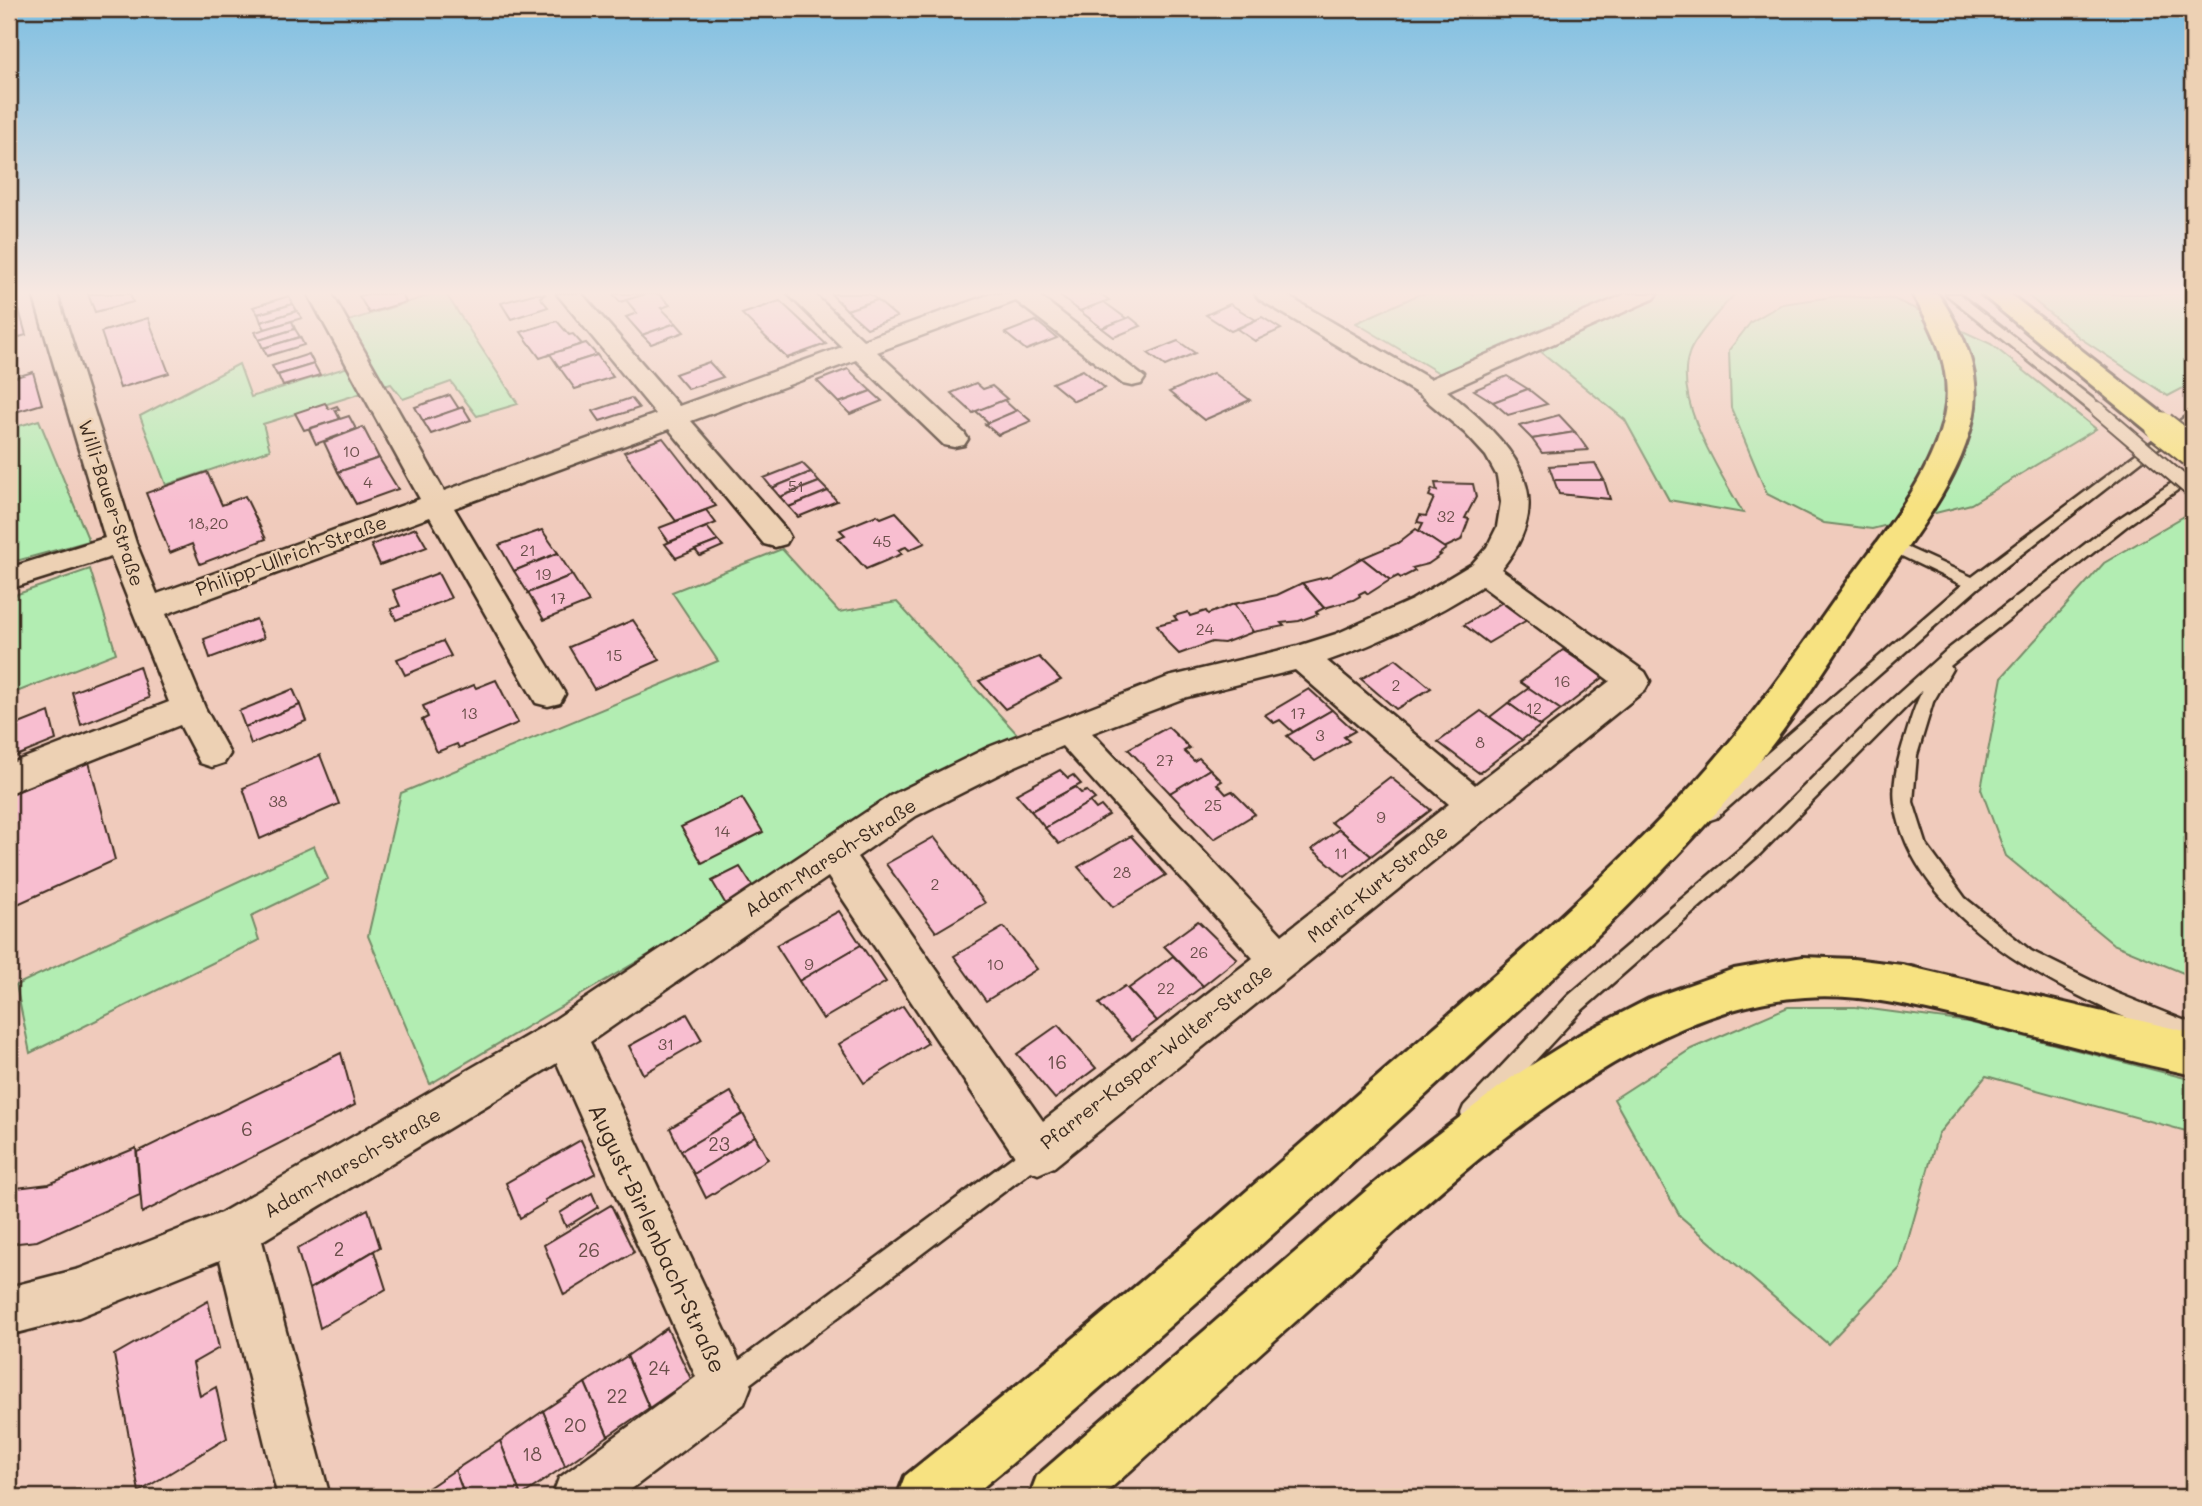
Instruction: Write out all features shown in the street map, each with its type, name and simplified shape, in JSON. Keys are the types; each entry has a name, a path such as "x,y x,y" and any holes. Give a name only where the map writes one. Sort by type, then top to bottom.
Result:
{"main road":[{"path":"926,1497 1320,1161 1529,971 1630,874 1746,751 1781,705 1890,545 1941,464 1951,443 1959,415 1959,364"},
{"path":"2069,364 2110,402 2193,452"},
{"path":"1058,1497 1376,1215 1480,1129 1590,1053 1674,1009 1724,991 1766,981 1806,977 1847,978 1920,989 2193,1054"}],"street":[{"name":"Willi-Bauer-Straße","path":"66,364 121,543 188,708 212,754"},
{"path":"359,364 548,694"},
{"path":"628,364 775,537"},
{"name":"Philipp-Ullrich-Straße","path":"147,609 819,364"},
{"path":"873,364 954,439"},
{"path":"1114,364 1132,378"},
{"path":"1387,364 1429,389 1485,364"},
{"name":"Adam-Marsch-Straße","path":"9,1311 79,1293 236,1230 566,1035 903,806 1001,757 1180,686 1301,657 1347,642 1423,608 1483,571 1499,552 1512,527 1515,502 1511,476 1498,452 1475,427 1429,389"},
{"path":"9,579 121,543"},
{"name":"Maria-Kurt-Straße","path":"1280,960 1633,681 1483,571"},
{"path":"1301,657 1474,805"},
{"path":"9,779 188,708"},
{"name":"Pfarrer-Kaspar-Walter-Straße","path":"832,852 1038,1152 1280,960 1068,729"},
{"name":"August-Birlenbach-Straße","path":"566,1035 726,1386 578,1497"},
{"path":"236,1230 304,1497"}],"lane":[{"path":"2055,364 2110,402 2193,491"},
{"path":"1630,874 1733,795 1973,583 2193,415"},
{"path":"1376,1215 1575,1003 1753,849 1895,706 1953,654 2123,522 2193,474"},
{"path":"1890,545 1973,583"},
{"path":"1953,654 1925,702 1908,755 1904,802 1919,849 1958,904 2024,957 2109,999 2193,1034"},
{"path":"726,1386 1038,1152"}],"green space":[{"path":"238,364 251,397 358,364 492,364 518,404 477,416 451,382 403,399 391,384 263,424 270,450 166,485 140,416"},
{"path":"1425,364 1503,364 1454,382"},
{"path":"1556,364 1687,364 1687,393 1701,436 1743,513 1669,500 1625,420"},
{"path":"1729,364 2016,364 2096,429 1971,504 1872,529 1824,523 1767,494 1731,408"},
{"path":"2120,364 2193,364 2193,383 2168,396"},
{"path":"39,420 89,541 9,563 9,429"},
{"path":"2193,511 2193,977 2113,944 2006,856 1981,789 2002,677 2104,563"},
{"path":"782,549 839,612 897,602 1019,736 430,1084 368,936 401,793 718,661 672,592"},
{"path":"90,569 116,653 9,695 9,597"},
{"path":"314,846 328,879 251,916 259,940 30,1053 16,985"},
{"path":"1788,1007 1855,1007 1968,1022 2193,1080 2193,1133 1986,1076 1938,1134 1900,1268 1828,1344 1680,1216 1614,1099 1691,1049"}],"building":[{"path":"112,364 166,364 169,373 120,388"},
{"path":"277,364 313,364 277,375 272,366"},
{"path":"314,364 320,375 283,386 278,375"},
{"path":"568,364 604,364 613,377 575,389 559,367"},
{"path":"703,364 711,364 723,377 688,389 675,374"},
{"path":"848,369 871,391 839,403 817,381"},
{"path":"1083,370 1105,388 1074,401 1052,383"},
{"path":"33,372 42,404 9,414 9,379"},
{"path":"1213,373 1250,400 1204,420 1169,392"},
{"path":"1507,376 1528,389 1493,402 1474,390"},
{"path":"976,383 983,389 992,386 1007,399 973,413 951,393"},
{"path":"1528,389 1547,404 1508,415 1493,402"},
{"path":"871,391 882,401 850,414 839,403"},
{"path":"450,395 459,409 423,421 415,407"},
{"path":"631,398 639,408 600,421 593,411"},
{"path":"1004,400 1016,411 989,423 976,411"},
{"path":"325,403 329,409 337,406 339,409 335,410 340,419 304,430 295,413"},
{"path":"463,407 471,420 431,434 423,421"},
{"path":"1018,410 1031,421 998,435 985,424"},
{"path":"1559,415 1575,432 1532,439 1519,426"},
{"path":"349,416 356,429 316,444 309,429"},
{"path":"363,427 379,458 338,472 324,442"},
{"path":"1575,432 1588,450 1542,453 1532,439"},
{"path":"663,438 716,506 676,521 624,452"},
{"path":"379,458 398,489 356,504 338,472"},
{"path":"802,463 811,472 772,488 764,478"},
{"path":"1595,463 1604,480 1554,480 1549,466"},
{"path":"207,472 222,505 245,496 266,539 200,564 192,544 170,553 146,493"},
{"path":"811,472 819,482 780,497 772,488"},
{"path":"1554,480 1604,480 1610,499 1559,494"},
{"path":"819,482 828,491 789,507 780,497"},
{"path":"1435,483 1473,484 1476,497 1465,518 1469,519 1461,540 1444,548 1419,531 1423,523 1417,522 1420,515 1426,516 1434,498 1429,496 1432,489 1437,491"},
{"path":"828,491 837,501 798,517 789,507"},
{"path":"706,510 716,523 669,542 659,528"},
{"path":"896,512 925,543 909,550 906,547 898,550 902,554 866,569 838,538 845,535 840,530 877,515 881,518"},
{"path":"707,527 718,541 676,558 665,544"},
{"path":"416,528 427,547 380,565 371,545"},
{"path":"1416,529 1446,549 1428,564 1412,568 1415,571 1390,580 1362,558 1398,543"},
{"path":"542,530 558,553 514,571 499,545"},
{"path":"718,541 723,546 700,556 695,550"},
{"path":"558,553 572,575 528,593 514,571"},
{"path":"1362,558 1390,580 1368,594 1365,591 1353,600 1324,608 1302,583 1330,576"},
{"path":"438,573 451,598 396,620 391,609 400,606 393,590"},
{"path":"572,575 589,602 544,620 528,593"},
{"path":"1302,583 1324,608 1316,612 1318,614 1299,621 1281,623 1284,626 1253,632 1234,604 1277,595"},
{"path":"1503,602 1527,620 1488,643 1464,625"},
{"path":"1234,604 1253,632 1224,643 1212,642 1179,654 1168,643 1157,625 1177,620 1174,616 1188,612 1190,616 1206,611 1208,614"},
{"path":"256,619 264,638 210,658 204,639"},
{"path":"633,620 660,660 594,689 569,647"},
{"path":"443,641 451,656 405,675 397,659"},
{"path":"1563,650 1604,677 1561,710 1520,682"},
{"path":"1039,657 1061,680 1005,709 979,681"},
{"path":"1396,659 1431,688 1396,709 1361,679"},
{"path":"139,666 149,698 81,725 72,692"},
{"path":"496,680 518,723 459,748 457,744 437,752 422,720 428,717 423,706 474,685 476,688"},
{"path":"1529,688 1561,710 1540,726 1508,703"},
{"path":"293,689 300,705 245,727 239,711"},
{"path":"1309,689 1332,710 1293,732 1280,720 1274,723 1265,715"},
{"path":"1508,703 1540,726 1522,740 1490,717"},
{"path":"300,705 306,721 251,744 245,727"},
{"path":"1332,710 1355,731 1344,737 1349,741 1315,761 1287,736"},
{"path":"1481,711 1522,740 1479,773 1438,742"},
{"path":"49,712 56,740 9,759 9,728"},
{"path":"1168,727 1190,748 1184,751 1194,761 1199,758 1210,769 1170,793 1128,749"},
{"path":"320,755 339,804 260,839 243,788"},
{"path":"89,762 115,860 11,907 9,795"},
{"path":"1210,769 1222,781 1217,784 1226,794 1232,791 1255,814 1214,839 1170,793"},
{"path":"1060,770 1068,778 1073,775 1081,784 1031,811 1016,794"},
{"path":"1390,777 1431,810 1371,856 1331,822"},
{"path":"1075,787 1081,793 1087,791 1095,799 1045,828 1031,811"},
{"path":"742,798 763,832 702,863 681,827"},
{"path":"1090,802 1096,809 1101,806 1109,815 1059,844 1045,828"},
{"path":"1339,829 1371,856 1345,877 1312,849"},
{"path":"1131,836 1166,875 1113,907 1078,867"},
{"path":"934,837 985,903 936,932 886,864"},
{"path":"740,867 757,893 728,908 712,881"},
{"path":"839,911 861,945 799,981 776,945"},
{"path":"1198,921 1237,959 1203,986 1164,946"},
{"path":"1004,927 1037,969 986,1001 954,956"},
{"path":"861,945 886,982 823,1019 799,981"},
{"path":"1173,956 1203,986 1157,1021 1128,989"},
{"path":"1125,986 1157,1021 1132,1040 1099,1004"},
{"path":"903,1006 928,1043 864,1083 839,1044"},
{"path":"687,1014 702,1040 643,1074 629,1046"},
{"path":"1058,1025 1096,1068 1055,1099 1017,1054"},
{"path":"341,1053 355,1105 142,1213 137,1152"},
{"path":"731,1092 743,1114 681,1151 670,1128"},
{"path":"743,1114 755,1136 694,1174 681,1151"},
{"path":"755,1136 768,1159 706,1198 694,1174"},
{"path":"581,1140 596,1173 545,1200 546,1202 520,1218 506,1183"},
{"path":"136,1148 140,1195 37,1241 9,1244 9,1184 18,1183 16,1188 49,1184"},
{"path":"592,1193 598,1207 566,1227 560,1213"},
{"path":"611,1205 634,1252 564,1295 544,1245"},
{"path":"368,1209 380,1247 309,1289 297,1249"},
{"path":"374,1251 386,1289 320,1328 310,1289"},
{"path":"208,1301 219,1348 193,1363 200,1396 216,1387 227,1438 139,1492 114,1355"},
{"path":"667,1328 691,1379 649,1408 627,1356"},
{"path":"627,1356 649,1408 608,1436 585,1383"},
{"path":"585,1383 608,1436 565,1466 543,1411"},
{"path":"543,1411 565,1466 521,1496 500,1441"},
{"path":"500,1441 521,1496 465,1497 455,1470"},
{"path":"455,1470 465,1497 415,1497"}]}
